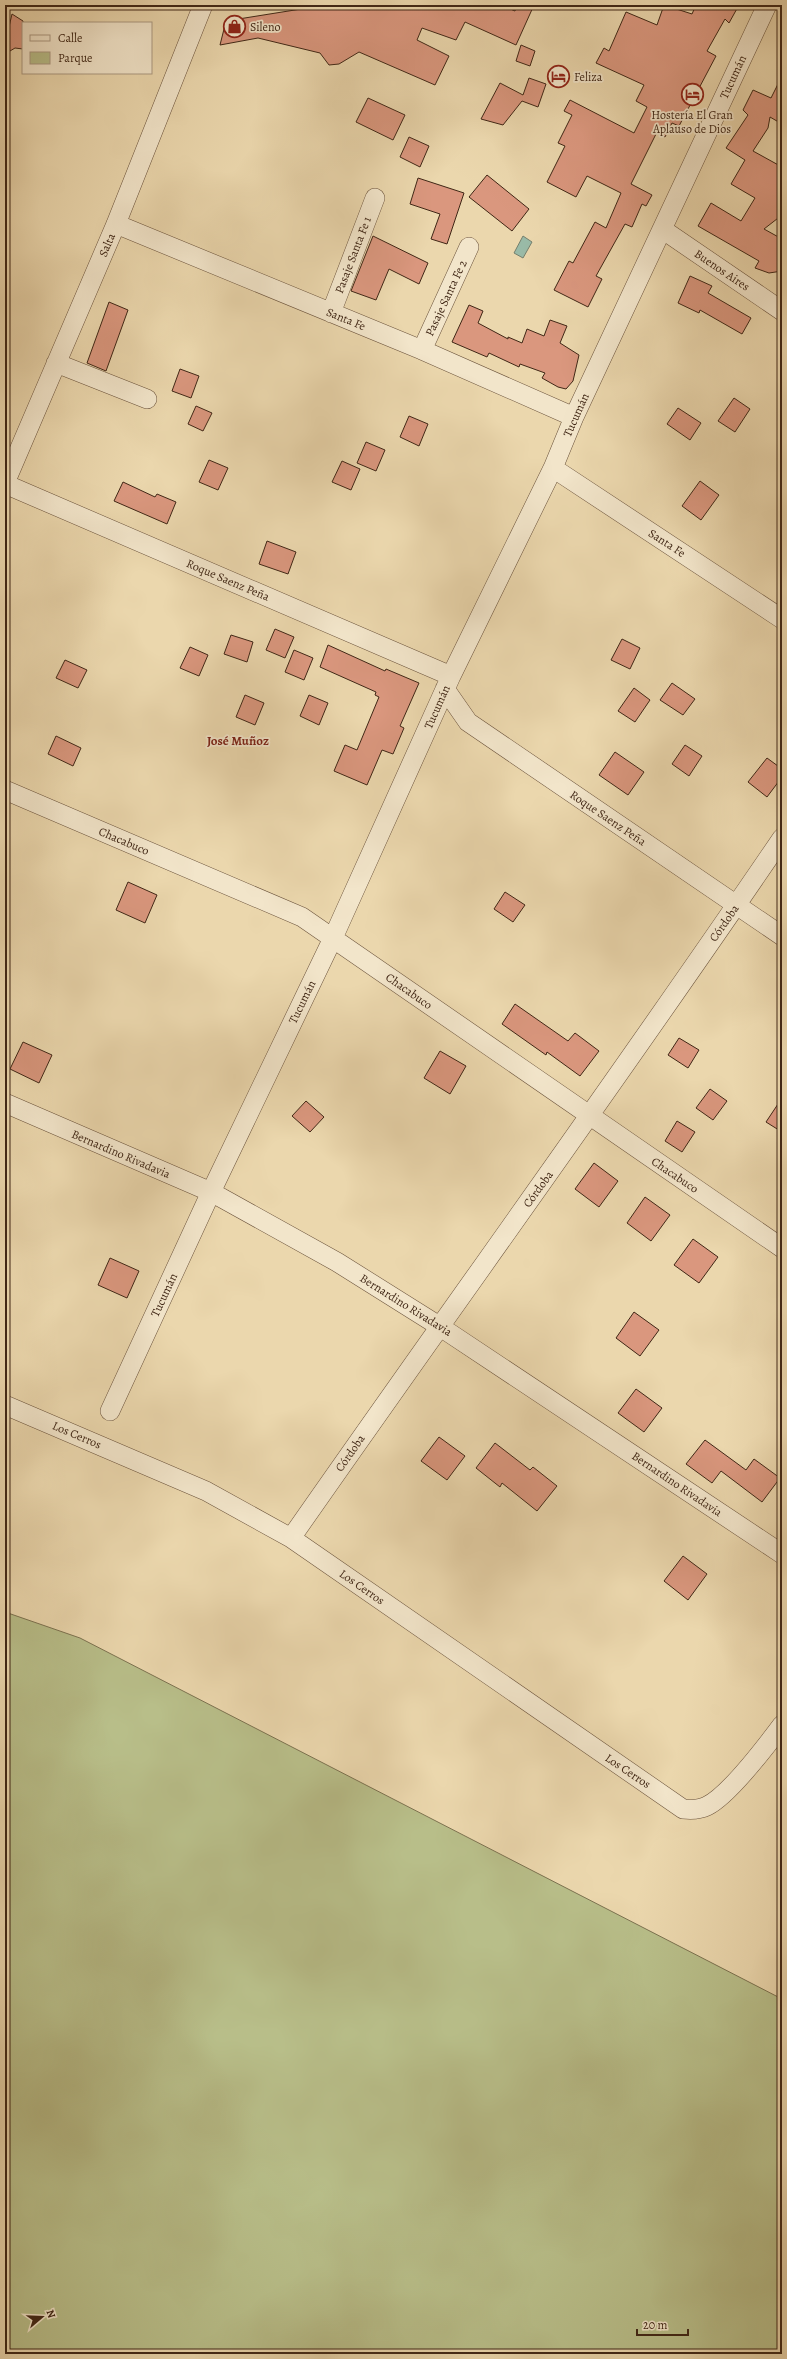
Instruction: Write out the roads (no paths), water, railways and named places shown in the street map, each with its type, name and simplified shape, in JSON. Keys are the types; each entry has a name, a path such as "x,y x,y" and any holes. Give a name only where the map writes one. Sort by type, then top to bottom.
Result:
{"street":[{"name":"Salta","path":"5,483 116,224 203,5"},
{"name":"Tucumán","path":"110,1411 211,1192 333,938 448,682 553,468 574,417 767,5"},
{"name":"Pasaje Santa Fe 1","path":"331,313 375,198"},
{"name":"Santa Fe","path":"116,224 422,350 574,417"},
{"name":"Buenos Aires","path":"662,229 782,311"},
{"name":"Pasaje Santa Fe 2","path":"422,350 470,247"},
{"path":"56,363 147,399"},
{"name":"Santa Fe","path":"553,468 782,619"},
{"name":"Roque Saenz Peña","path":"5,483 448,682 468,722 782,936"},
{"name":"Chacabuco","path":"5,790 302,917 782,1248"},
{"name":"Córdoba","path":"291,1538 439,1326 590,1117 782,838"},
{"name":"Bernardino Rivadavia","path":"5,1103 211,1192 337,1262 439,1326 782,1554"},
{"name":"Los Cerros","path":"5,1405 206,1491 291,1538 683,1809 695,1811 709,1806 728,1789 782,1725"}],"place":[{"name":"Sileno","path":"234,27"},
{"name":"Feliza","path":"558,77"},
{"name":"Hostería El Gran Aplauso de Dios","path":"692,94"}],"district":[{"name":"José Muñoz","path":"238,740"}]}
